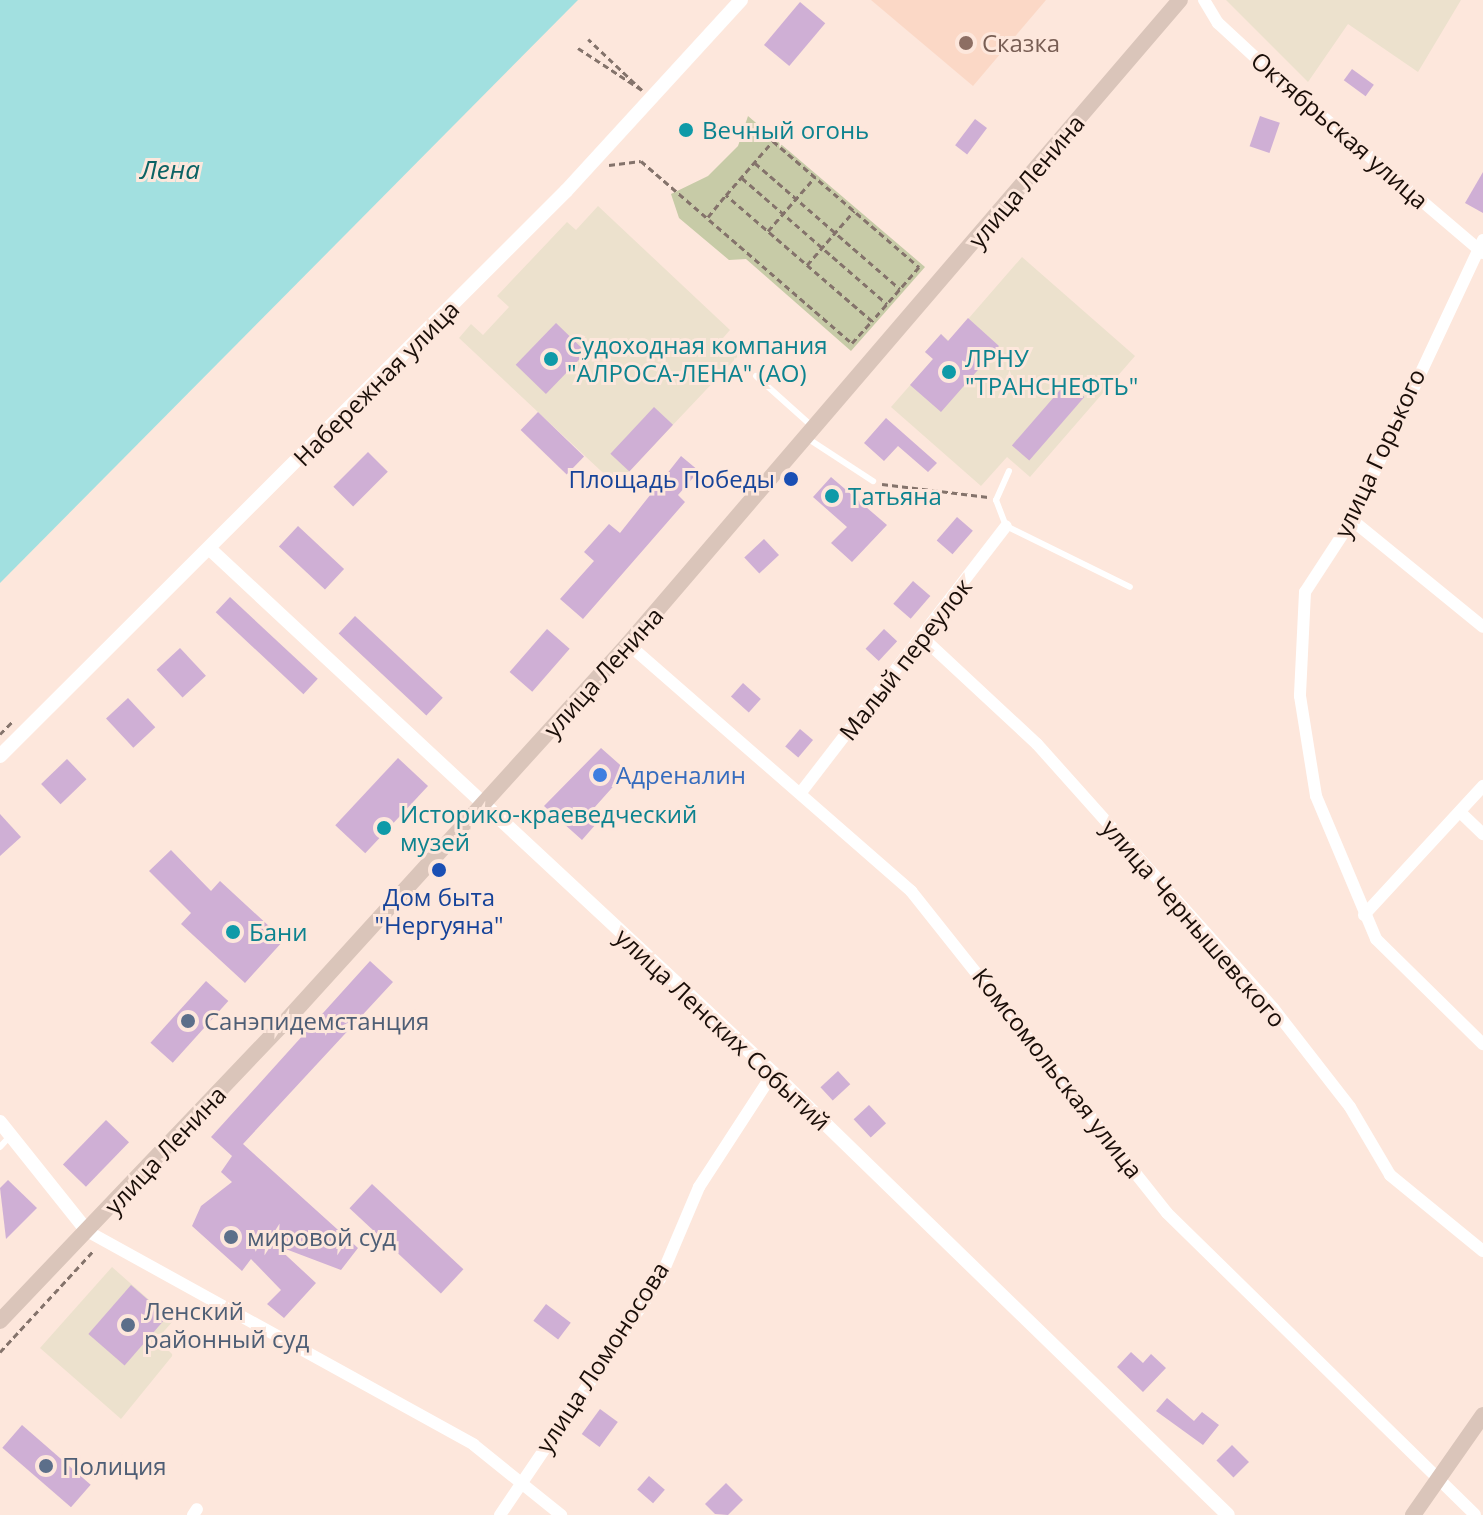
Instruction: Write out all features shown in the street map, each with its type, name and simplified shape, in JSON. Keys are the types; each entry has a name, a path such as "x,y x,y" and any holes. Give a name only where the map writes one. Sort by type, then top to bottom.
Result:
{"main road":[{"name":"улица Ленина","path":"0,1321 482,806 628,644 1180,0"},
{"path":"1413,1515 1435,1478 1483,1415"}],"street":[{"name":"Набережная улица","path":"0,756 212,551 598,157 741,0"},
{"name":"Октябрьская улица","path":"1204,0 1218,23 1282,82 1481,247"},
{"name":"улица Горького","path":"1481,247 1352,520 1305,592 1300,696 1316,796 1376,939 1483,1044"},
{"path":"1352,520 1483,627"},
{"name":"Малый переулок","path":"802,791 924,639 1006,526"},
{"name":"улица Ленских Событий","path":"212,551 482,806 773,1073 1228,1515"},
{"name":"улица Чернышевского","path":"924,639 1006,711 1273,1008 1350,1107 1390,1175 1483,1251"},
{"name":"Комсомольская улица","path":"628,644 802,791 911,891 1167,1213 1475,1515"},
{"path":"1364,915 1483,786"},
{"path":"1460,812 1483,834"},
{"name":"улица Ломоносова","path":"500,1515 517,1482 660,1279 699,1187 773,1073"},
{"path":"0,1122 87,1231 474,1445 561,1515"}],"lane":[{"path":"756,376 811,434 873,481"},
{"path":"1009,471 996,500 1006,526 1130,587"},
{"path":"0,1147 11,1135"}],"path":[{"path":"578,48 642,90 588,39"},
{"path":"598,157 609,165 641,161 852,343 919,267 773,141 708,217"},
{"path":"755,163 900,289"},
{"path":"768,231 815,177"},
{"path":"742,178 887,304"},
{"path":"726,195 872,321"},
{"path":"807,265 854,211"},
{"path":"873,481 996,500"},
{"path":"0,1352 94,1250"}],"shaded area":[{"name":"Сказка","path":"871,0 1046,0 973,86"},
{"path":"1226,0 1461,0 1418,72 1348,24 1308,82"},
{"path":"598,206 730,330 723,338 740,354 616,485 459,338 471,324 483,335 509,307 497,296 567,222 576,230"},
{"path":"1022,257 1135,356 1030,477 1007,457 981,486 891,407 933,359 925,352 941,334 949,341"},
{"path":"112,1267 173,1321 157,1339 173,1355 121,1419 40,1348"}],"green space":[{"path":"748,116 925,267 851,351 746,259 729,260 679,218 671,194 708,176 738,146"}],"water":[{"name":"Лена","path":"0,0 578,0 0,583"}],"building":[{"path":"800,2 825,23 789,66 764,45"},
{"path":"1352,69 1374,85 1366,96 1344,80"},
{"path":"1260,116 1280,123 1269,153 1250,146"},
{"path":"975,119 987,128 967,154 955,145"},
{"path":"1483,172 1483,213 1465,203"},
{"name":"ЛРНУ \"ТРАНСНЕФТЬ\"","path":"968,318 999,346 941,412 910,385 933,359 925,352 941,334 948,341"},
{"name":"Судоходная компания \"АЛРОСА-ЛЕНА\" (АО)","path":"556,323 586,352 546,394 516,365"},
{"path":"1067,382 1084,397 1029,460 1012,445"},
{"path":"654,407 673,425 629,472 610,454"},
{"path":"538,412 584,456 567,474 521,430"},
{"path":"886,418 937,463 928,472 898,446 884,461 864,443"},
{"path":"368,452 388,472 353,506 333,487"},
{"path":"681,456 699,471 678,495 685,502 583,619 560,599 594,561 584,552 609,524 620,533"},
{"path":"831,477 887,525 852,562 831,543 847,527 813,497"},
{"path":"957,517 973,531 953,554 937,540"},
{"path":"298,526 344,569 325,589 279,546"},
{"path":"764,539 779,555 759,574 744,557"},
{"path":"913,581 930,596 911,619 893,604"},
{"path":"230,597 318,679 303,694 216,612"},
{"path":"355,616 443,698 426,715 339,634"},
{"path":"547,629 570,649 532,692 510,672"},
{"path":"884,629 897,641 879,661 866,649"},
{"path":"180,648 206,676 183,698 157,670"},
{"path":"743,683 761,699 749,712 731,696"},
{"path":"128,698 155,727 133,748 106,718"},
{"path":"800,729 813,740 798,758 785,747"},
{"path":"601,748 627,771 594,808 603,816 582,840 544,806"},
{"path":"398,758 428,786 365,853 335,825"},
{"path":"67,759 86,779 61,804 41,784"},
{"path":"0,814 21,837 0,856"},
{"name":"Бани","path":"171,850 211,891 220,881 284,940 245,983 181,924 191,913 149,871"},
{"path":"370,961 393,982 243,1144 358,1248 341,1270 275,1245 316,1283 284,1318 267,1304 281,1290 251,1259 242,1271 192,1226 201,1206 232,1182 221,1172 232,1156 211,1137"},
{"name":"Санэпидемстанция","path":"206,981 228,1001 173,1063 150,1043"},
{"path":"838,1071 850,1084 833,1101 820,1087"},
{"path":"869,1105 886,1123 871,1138 854,1119"},
{"path":"106,1120 129,1142 86,1187 63,1165"},
{"path":"8,1180 37,1208 6,1239 0,1188"},
{"path":"372,1184 463,1269 441,1293 349,1208"},
{"name":"Ленский районный суд","path":"131,1285 167,1316 125,1366 88,1334"},
{"path":"546,1304 571,1323 558,1339 533,1321"},
{"path":"1131,1352 1143,1363 1151,1354 1166,1368 1143,1392 1117,1367"},
{"path":"1167,1398 1194,1421 1202,1412 1219,1425 1203,1445 1156,1411"},
{"path":"600,1409 618,1422 600,1447 582,1434"},
{"name":"Полиция","path":"22,1425 91,1485 71,1507 2,1448"},
{"path":"1232,1445 1249,1462 1233,1478 1216,1461"},
{"path":"649,1476 665,1490 653,1503 637,1490"},
{"path":"726,1483 743,1500 728,1515 715,1514 705,1504"}],"place":[{"name":"Сказка","path":"966,43"},
{"name":"Вечный огонь","path":"686,130"},
{"name":"Судоходная компания \"АЛРОСА-ЛЕНА\" (АО)","path":"551,359"},
{"name":"ЛРНУ \"ТРАНСНЕФТЬ\"","path":"949,372"},
{"name":"Площадь Победы","path":"791,479"},
{"name":"Татьяна","path":"832,496"},
{"name":"Адреналин","path":"600,775"},
{"name":"Историко-краеведческий музей","path":"384,828"},
{"name":"Дом быта \"Нергуяна\"","path":"439,870"},
{"name":"Бани","path":"233,932"},
{"name":"Санэпидемстанция","path":"188,1021"},
{"name":"мировой суд","path":"231,1237"},
{"name":"Ленский районный суд","path":"128,1325"},
{"name":"Полиция","path":"46,1466"}]}
